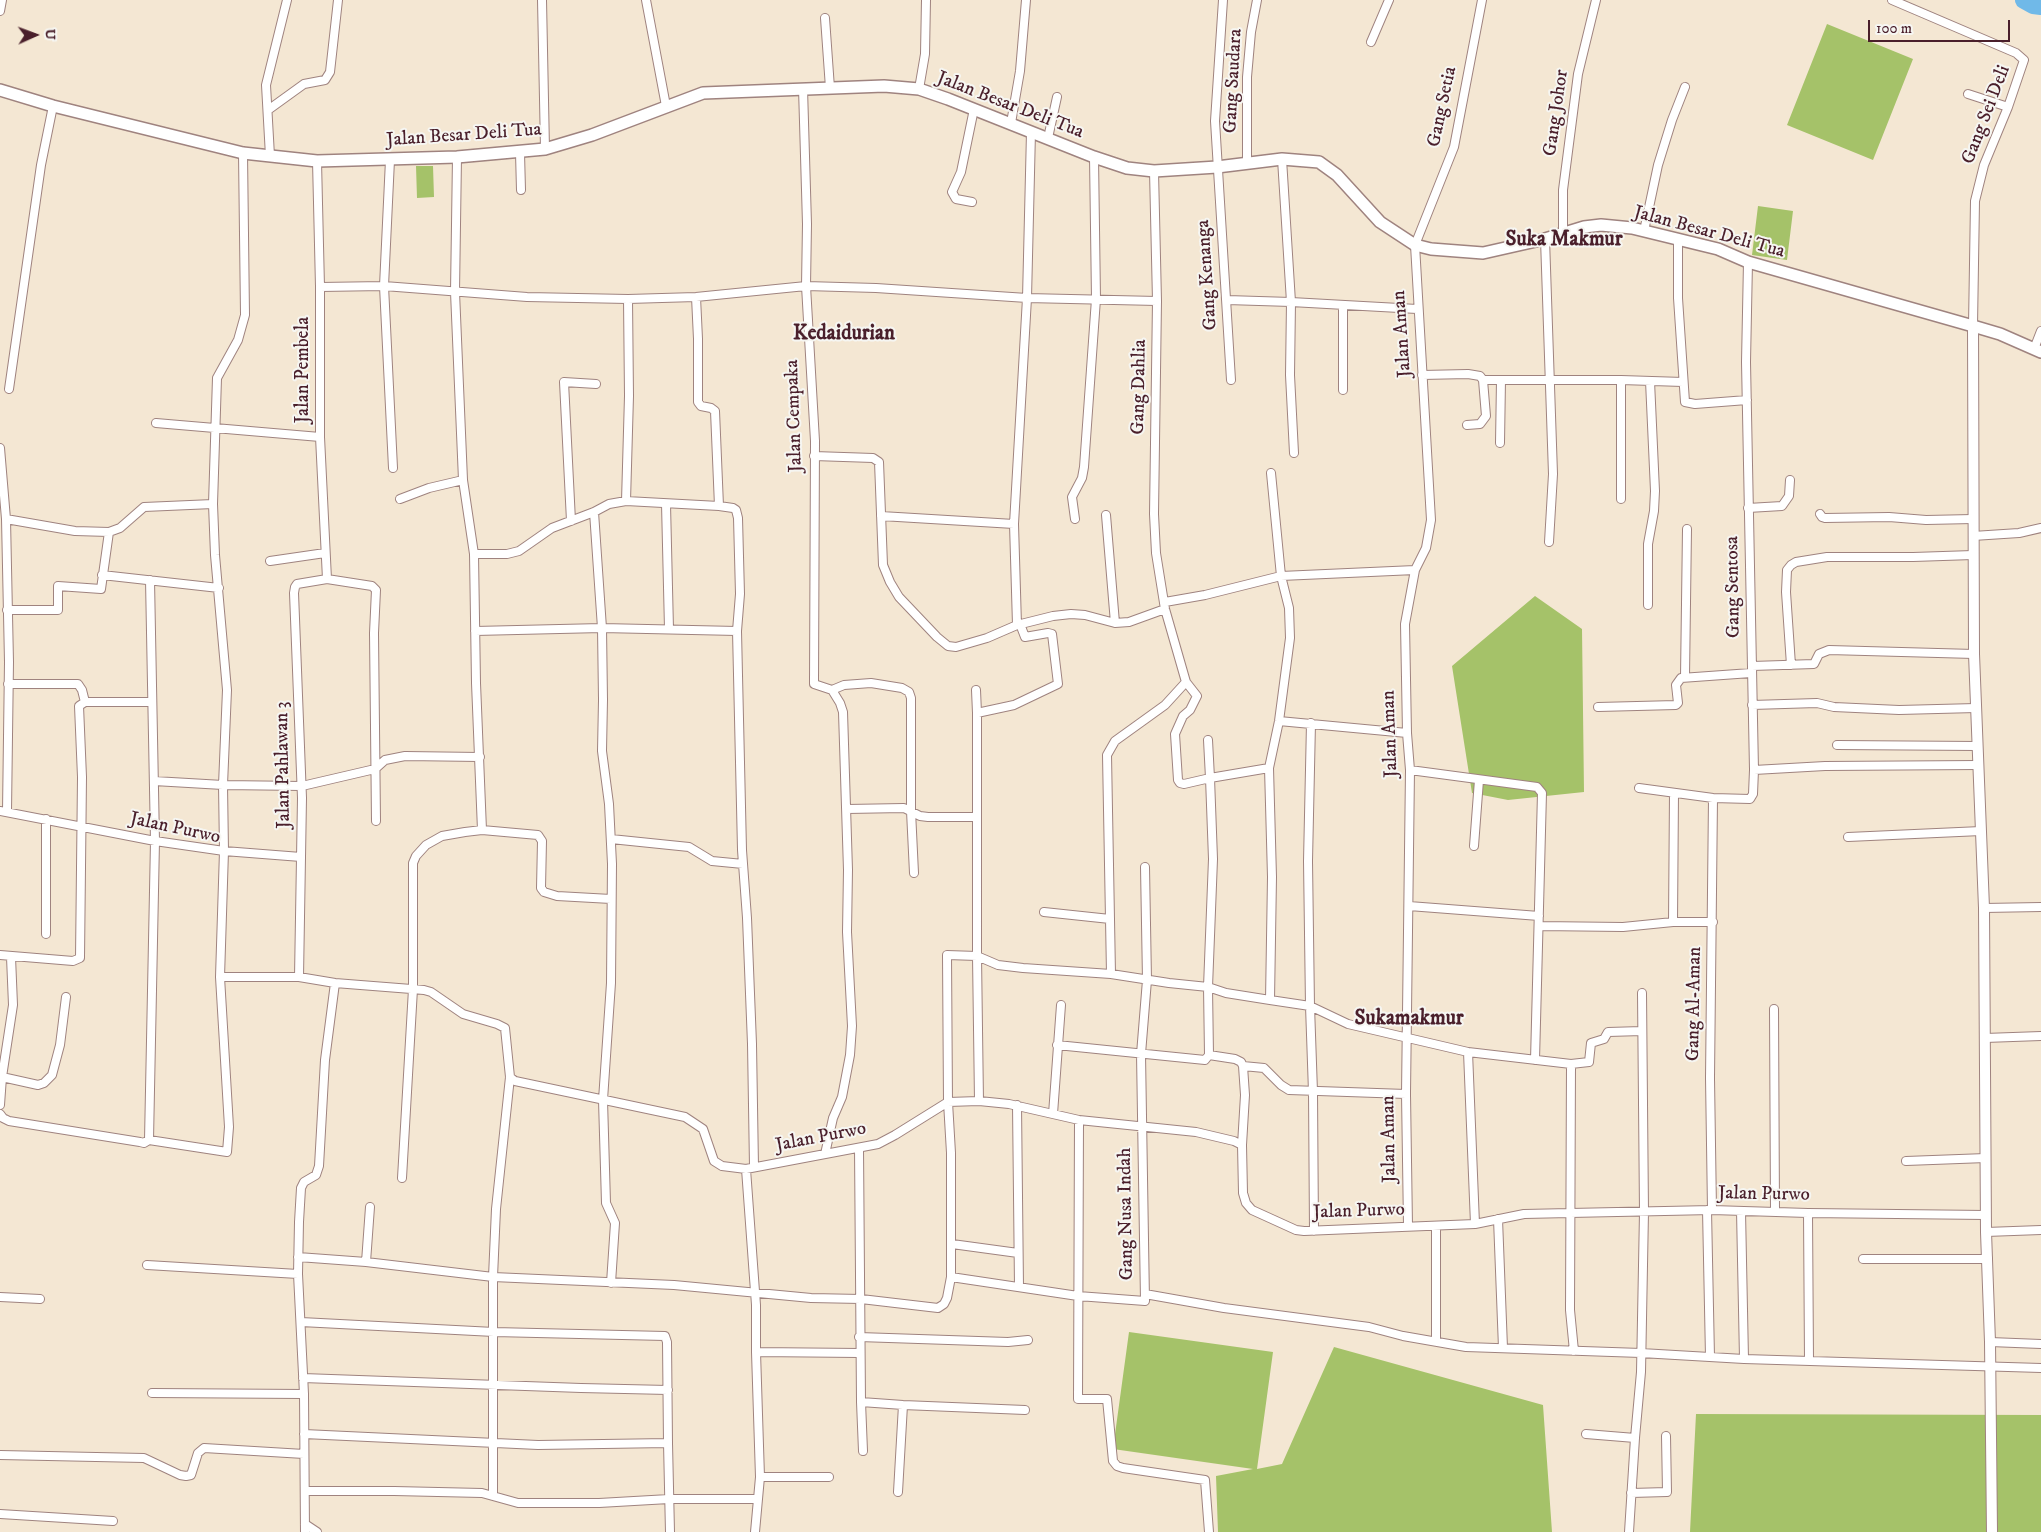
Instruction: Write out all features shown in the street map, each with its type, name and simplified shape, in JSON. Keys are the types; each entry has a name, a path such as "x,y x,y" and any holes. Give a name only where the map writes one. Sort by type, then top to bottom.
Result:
{"main road":[{"name":"Jalan Besar Deli Tua","path":"0,90 53,106 243,153 317,161 457,157 520,153 545,149 592,135 703,93 884,86 919,89 1127,168 1154,171 1217,167 1282,159 1312,160 1326,165 1338,174 1380,222 1415,245 1432,249 1483,253 1545,240 1584,226 1601,225 1644,231 1718,249 1748,262 2000,334 2038,351"}],"street":[{"path":"0,11 2,0"},
{"path":"270,156 266,85 287,0"},
{"path":"268,110 304,84 325,80 330,72 338,0"},
{"path":"542,0 545,149"},
{"path":"646,0 666,106"},
{"path":"919,89 925,54 926,0"},
{"path":"1011,123 1020,71 1026,0"},
{"name":"Gang Kenanga","path":"1223,0 1216,94 1217,167 1231,380"},
{"name":"Gang Saudara","path":"1247,163 1247,77 1251,32 1257,0"},
{"path":"1371,42 1389,0"},
{"name":"Gang Setia","path":"1415,245 1454,146 1482,0"},
{"name":"Gang Johor","path":"1563,232 1562,190 1578,74 1596,0"},
{"name":"Gang Sei Deli","path":"1892,0 2022,57 2024,62 1984,166 1975,201 1973,326"},
{"path":"825,18 830,88"},
{"path":"1644,231 1658,165 1685,87"},
{"name":"Jalan Cempaka","path":"803,88 808,224 806,286 814,422 814,684 832,690"},
{"path":"1968,94 2008,107"},
{"path":"1048,138 1057,97"},
{"path":"9,389 41,165 53,106"},
{"path":"972,202 956,200 952,192 961,172 974,109"},
{"path":"977,713 1014,705 1058,685 1052,634 1025,637 1019,625 1014,524 1026,298 1032,132"},
{"path":"243,153 245,315 238,340 217,378 215,428 213,504 227,690 223,785 224,852 301,857"},
{"path":"520,153 522,190"},
{"path":"457,157 455,292 463,480 474,554 482,830"},
{"path":"1076,519 1072,497 1082,478 1084,467 1096,299 1094,157"},
{"path":"1282,159 1291,302 1290,375 1294,453"},
{"path":"390,160 384,286 393,468"},
{"name":"Jalan Pembela","path":"317,161 320,286 320,437 327,579"},
{"name":"Gang Dahlia","path":"1154,171 1158,301 1154,514 1156,553 1165,606 1186,682 1197,696 1190,710 1183,716 1175,734 1178,780 1184,784 1210,778"},
{"path":"1545,240 1553,474 1549,542"},
{"path":"1678,240 1678,298 1683,382 1687,404 1747,400"},
{"name":"Jalan Aman","path":"1408,1226 1406,1094 1410,770 1407,733 1405,624 1415,570 1426,548 1430,520 1415,245"},
{"name":"Gang Sentosa","path":"1639,788 1713,798 1750,799 1753,794 1746,362 1748,262"},
{"path":"320,286 384,286 527,297 628,299 696,297 806,286 876,288 1026,298 1158,301"},
{"path":"696,297 698,402 701,406 715,411 719,506"},
{"path":"626,502 629,396 628,299"},
{"path":"1227,300 1417,309"},
{"path":"1343,305 1343,390"},
{"path":"1973,326 1974,654 1984,908 1986,1232 1990,1342 1992,1532"},
{"path":"2038,351 2041,332"},
{"path":"1422,374 1468,374 1480,376 1483,380 1486,416 1480,424 1467,425"},
{"path":"1483,380 1683,382"},
{"path":"1500,443 1501,380"},
{"path":"1621,380 1621,499"},
{"path":"1648,605 1648,544 1655,497 1650,381"},
{"path":"571,521 564,382 596,384"},
{"path":"156,422 320,437"},
{"path":"0,448 6,519 7,610 4,811"},
{"path":"814,456 841,456 877,460 880,465 881,560 890,582 899,597 948,646 956,647 987,638 1019,625 1053,616 1085,615 1115,623 1129,622 1146,617 1165,606 1281,576 1415,570"},
{"path":"1270,1000 1272,877 1269,768 1280,720 1290,638 1289,608 1281,576 1272,473"},
{"path":"400,499 423,490 463,480"},
{"path":"1748,508 1782,506 1789,496 1790,480"},
{"path":"474,554 507,554 519,551 528,547 540,535 609,504 626,502 719,506 736,510 738,518 740,594 737,632 743,864 750,973 750,1238 756,1293 760,1478 755,1532"},
{"path":"6,519 75,530 109,532 120,528 144,507 213,504"},
{"path":"666,504 669,629"},
{"path":"594,512 602,628 602,751 609,804 611,839 611,983 603,1100 606,1203 614,1223 611,1283"},
{"path":"1820,514 1822,518 1889,516 1926,520 1973,520"},
{"path":"881,516 1014,524"},
{"path":"1106,516 1115,623"},
{"path":"1973,536 2019,533 2041,528"},
{"path":"1685,677 1687,530"},
{"path":"7,610 58,610 58,586 101,589 109,532"},
{"path":"270,562 326,553"},
{"path":"1791,665 1786,592 1787,570 1791,565 1796,562 1827,557 1973,555"},
{"path":"102,575 218,588"},
{"path":"327,579 372,586 376,590 374,633 376,821"},
{"name":"Jalan Pahlawan 3","path":"299,977 302,786 295,587 297,584 327,579"},
{"path":"0,1114 9,1121 140,1142 147,1142 149,1140 155,841 150,580"},
{"path":"475,631 602,628 737,632"},
{"path":"1598,707 1678,705 1676,685 1681,678 1752,669 1814,664 1819,654 1830,650 1974,654"},
{"path":"1111,974 1107,755 1115,741 1165,705 1186,682"},
{"path":"825,1154 833,1118 842,1097 850,1055 852,1026 847,932 847,809 843,712 832,690 844,686 871,683 902,688 909,692 914,873"},
{"path":"0,955 73,961 80,958 82,777 79,708 84,702 82,690 78,684 6,688"},
{"path":"976,690 976,956 979,1101"},
{"path":"84,702 152,702"},
{"path":"1752,705 1817,703 1834,707 1899,710 1976,708"},
{"path":"1280,720 1407,733"},
{"path":"1311,723 1308,861 1314,1231"},
{"path":"1057,1045 1208,1059 1208,987 1213,860 1208,740"},
{"path":"1837,745 1977,746"},
{"path":"154,781 223,785 302,786 374,769 385,760 406,756 480,757"},
{"path":"1754,770 1825,766 1978,765"},
{"path":"1210,778 1269,768"},
{"path":"1410,770 1537,787 1542,793 1535,1060"},
{"path":"1474,846 1479,780"},
{"path":"1673,922 1675,918 1674,793"},
{"name":"Gang Al-Aman","path":"1710,1356 1713,798"},
{"path":"847,809 904,808 920,816 928,817 976,817"},
{"name":"Jalan Purwo","path":"4,811 155,841 224,852 220,977 228,1127 227,1152 149,1140"},
{"path":"46,820 46,934"},
{"path":"402,1178 413,989 412,863 416,856 426,845 442,836 482,830 540,836 542,841 541,888 546,894 611,899"},
{"path":"1848,837 1981,831"},
{"path":"611,839 689,847 712,861 743,864"},
{"name":"Gang Nusa Indah","path":"1145,867 1147,980 1140,1054 1145,1298"},
{"path":"1409,906 1539,916"},
{"path":"1984,908 2041,907"},
{"path":"1044,912 1110,919"},
{"path":"1539,926 1623,927 1673,922 1713,922"},
{"path":"298,1257 366,1262 493,1277 674,1285 811,1298 861,1299 938,1308 944,1304 947,1298 951,1277 952,1244 951,1153 948,1102 946,956 948,954 976,956 1006,966 1111,974 1208,987 1226,993 1310,1006 1348,1024 1468,1052 1571,1064 1588,1062 1591,1043 1604,1039 1608,1032 1642,1031"},
{"path":"0,1105 2,1077 14,1005 12,957"},
{"path":"220,977 299,977 335,983 431,992 463,1014 505,1028 510,1077 496,1209 493,1277 493,1496"},
{"path":"317,1532 305,1528 304,1394 298,1257 301,1188 304,1182 316,1175 319,1166 325,1060 335,983"},
{"path":"1629,1532 1642,1353 1644,1212 1642,993"},
{"path":"2,1077 38,1085 44,1083 52,1075 60,1045 66,997"},
{"path":"1053,1114 1060,1006"},
{"path":"1774,1010 1775,1212"},
{"path":"1985,1038 2041,1036"},
{"path":"1468,1052 1475,1224"},
{"path":"948,1102 979,1101 1017,1105 1079,1120 1196,1132 1234,1141 1242,1145 1245,1094 1243,1066 1241,1062 1235,1059 1209,1055"},
{"path":"1571,1064 1570,1310 1574,1351"},
{"path":"1243,1066 1264,1068 1286,1089 1313,1092 1406,1094"},
{"path":"510,1077 515,1081 603,1100"},
{"name":"Jalan Purwo","path":"603,1100 685,1117 702,1129 714,1161 722,1166 750,1168 878,1144 948,1102"},
{"path":"1017,1105 1019,1287"},
{"path":"1079,1120 1078,1399 1107,1399 1113,1462 1117,1466 1204,1480 1209,1532"},
{"name":"Jalan Purwo","path":"1242,1145 1243,1193 1246,1204 1252,1210 1296,1230 1314,1231 1475,1224 1524,1214 1710,1210 1986,1215"},
{"path":"859,1148 860,1353 863,1451"},
{"path":"1906,1161 1986,1158"},
{"path":"366,1262 370,1207"},
{"path":"1741,1211 1744,1359"},
{"path":"1808,1213 1809,1360"},
{"path":"1498,1219 1502,1348"},
{"path":"1436,1226 1436,1341"},
{"path":"1986,1232 2041,1230"},
{"path":"952,1244 1018,1253"},
{"path":"1863,1259 1988,1259"},
{"path":"147,1265 298,1274"},
{"path":"951,1277 1078,1296 1145,1298 1369,1327 1466,1347 1642,1353 1744,1359 2041,1368"},
{"path":"0,1297 40,1299"},
{"path":"301,1322 494,1332 665,1336 668,1342 670,1532"},
{"path":"860,1337 1008,1342 1028,1340"},
{"path":"1990,1342 2041,1344"},
{"path":"756,1352 860,1353"},
{"path":"303,1378 668,1390"},
{"path":"152,1393 304,1394"},
{"path":"861,1402 1025,1410"},
{"path":"898,1492 903,1405"},
{"path":"304,1434 538,1445 668,1443"},
{"path":"1586,1434 1635,1438"},
{"path":"1631,1493 1667,1492 1666,1436"},
{"path":"0,1455 144,1458 186,1476 191,1474 198,1452 204,1448 304,1454"},
{"path":"760,1478 829,1478"},
{"path":"306,1491 482,1493 518,1503 758,1499"},
{"path":"0,1514 113,1521"}],"green space":[{"path":"1827,24 1913,59 1873,160 1787,125"},
{"path":"416,166 433,166 434,197 417,198"},
{"path":"1758,206 1793,211 1787,260 1752,255"},
{"path":"1535,596 1582,629 1584,792 1508,800 1472,793 1452,666"},
{"path":"1129,1332 1273,1352 1257,1469 1282,1464 1334,1347 1543,1405 1552,1532 1218,1532 1216,1476 1253,1469 1113,1449"},
{"path":"1696,1414 2041,1415 2041,1532 1690,1532"}],"waterway":[{"path":"2024,0 2033,5 2041,6"}],"district":[{"name":"Suka Makmur","path":"1564,241"},
{"name":"Kedaidurian","path":"844,335"},
{"name":"Sukamakmur","path":"1409,1020"}]}
